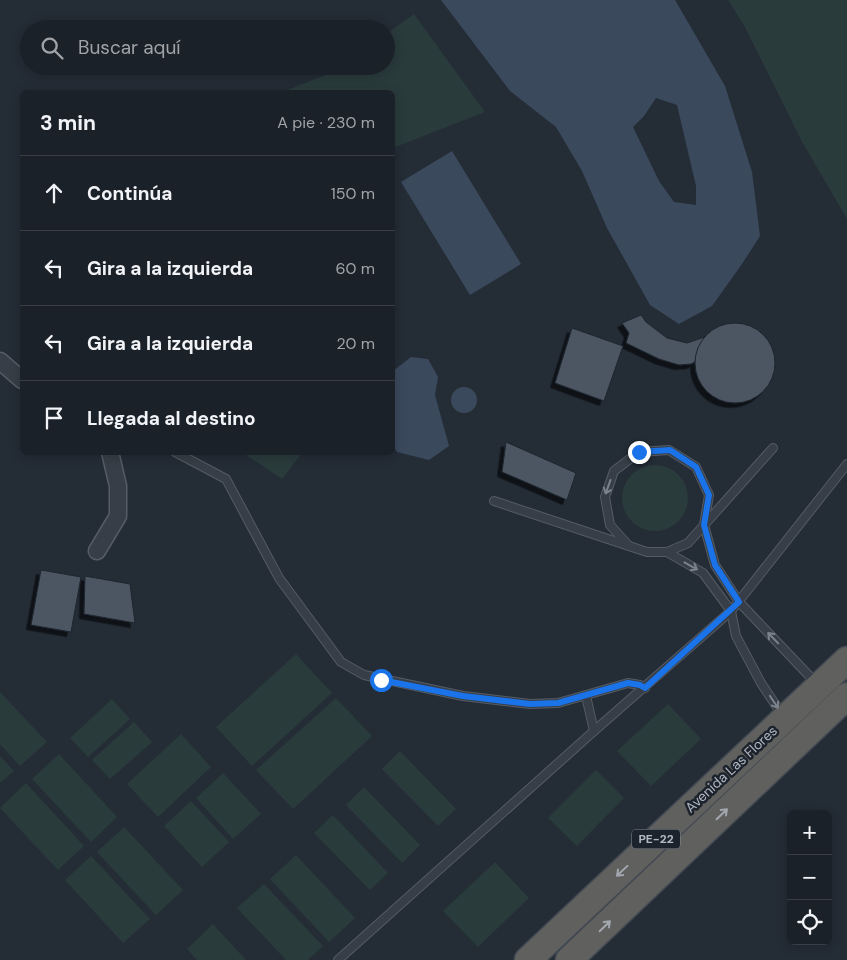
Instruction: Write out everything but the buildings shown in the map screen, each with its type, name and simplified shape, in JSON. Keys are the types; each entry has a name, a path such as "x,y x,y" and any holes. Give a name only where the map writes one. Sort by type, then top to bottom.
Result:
{"highway":[{"name":"Avenida Las Flores","path":"528,960 832,696 847,660"},
{"name":"Avenida Las Flores","path":"569,960 794,728"}],"street":[{"path":"0,361 20,378"},
{"path":"97,551 118,516 118,486 111,455"}],"lane":[{"path":"494,501 647,552 667,552 688,543 773,448"},
{"path":"629,546 610,525 605,498 614,471 639,452 670,450 696,467 709,495 704,525 715,565 739,602 832,696"},
{"path":"181,455 226,479 280,578 341,662 364,675 463,696 530,704 558,703 628,683 645,688"},
{"path":"338,960 731,611 847,464"},
{"path":"667,552 703,573 731,611 736,636 761,683 794,728"},
{"path":"586,696 594,731"}],"shaded area":[{"path":"728,0 847,0 847,219 801,140 745,27"},
{"path":"414,14 485,112 395,147 395,90 287,90 325,75 395,75 395,28"},
{"path":"246,455 300,455 282,479"},
{"path":"648,465 662,465 674,470 683,479 688,491 686,511 679,522 662,531 648,531 636,526 627,517 622,505 622,491 627,479 636,470"},
{"path":"296,654 332,693 252,766 216,727"},
{"path":"0,692 47,742 20,766 0,744"},
{"path":"336,698 372,736 293,809 256,770"},
{"path":"112,699 130,719 88,757 70,738"},
{"path":"668,704 701,739 651,786 617,751"},
{"path":"134,722 152,742 110,779 92,760"},
{"path":"181,734 211,767 158,817 127,784"},
{"path":"400,751 456,809 438,826 382,769"},
{"path":"59,754 117,817 91,842 32,779"},
{"path":"0,756 14,771 0,783"},
{"path":"596,770 624,798 577,846 548,818"},
{"path":"223,773 261,814 233,839 196,798"},
{"path":"26,783 84,846 58,870 0,808"},
{"path":"364,787 420,845 402,863 346,805"},
{"path":"191,801 229,842 202,867 164,826"},
{"path":"333,815 388,873 370,890 314,833"},
{"path":"124,827 183,890 156,915 97,852"},
{"path":"296,855 355,918 329,942 270,879"},
{"path":"91,856 150,919 123,943 65,880"},
{"path":"495,862 529,898 478,947 443,911"},
{"path":"264,884 323,946 308,960 286,960 237,908"},
{"path":"213,924 246,960 197,960 187,949"}],"water":[{"path":"441,0 675,0 725,86 752,172 760,236 712,306 679,324 650,305 607,228 582,171 556,127 510,91","holes":["656,98 677,105 696,186 696,205 674,202 659,181 633,127 644,116"]},
{"path":"452,151 521,264 470,295 401,182"},
{"path":"411,357 428,359 438,377 435,395 449,446 429,460 397,452 395,448 395,369"},
{"path":"464,387 473,391 477,400 473,409 464,413 455,409 451,400 455,391"}],"route":[{"path":"381,680 463,696 530,704 558,703 628,683 645,688 739,602 715,565 704,525 709,495 696,467 670,450 639,452"}]}
